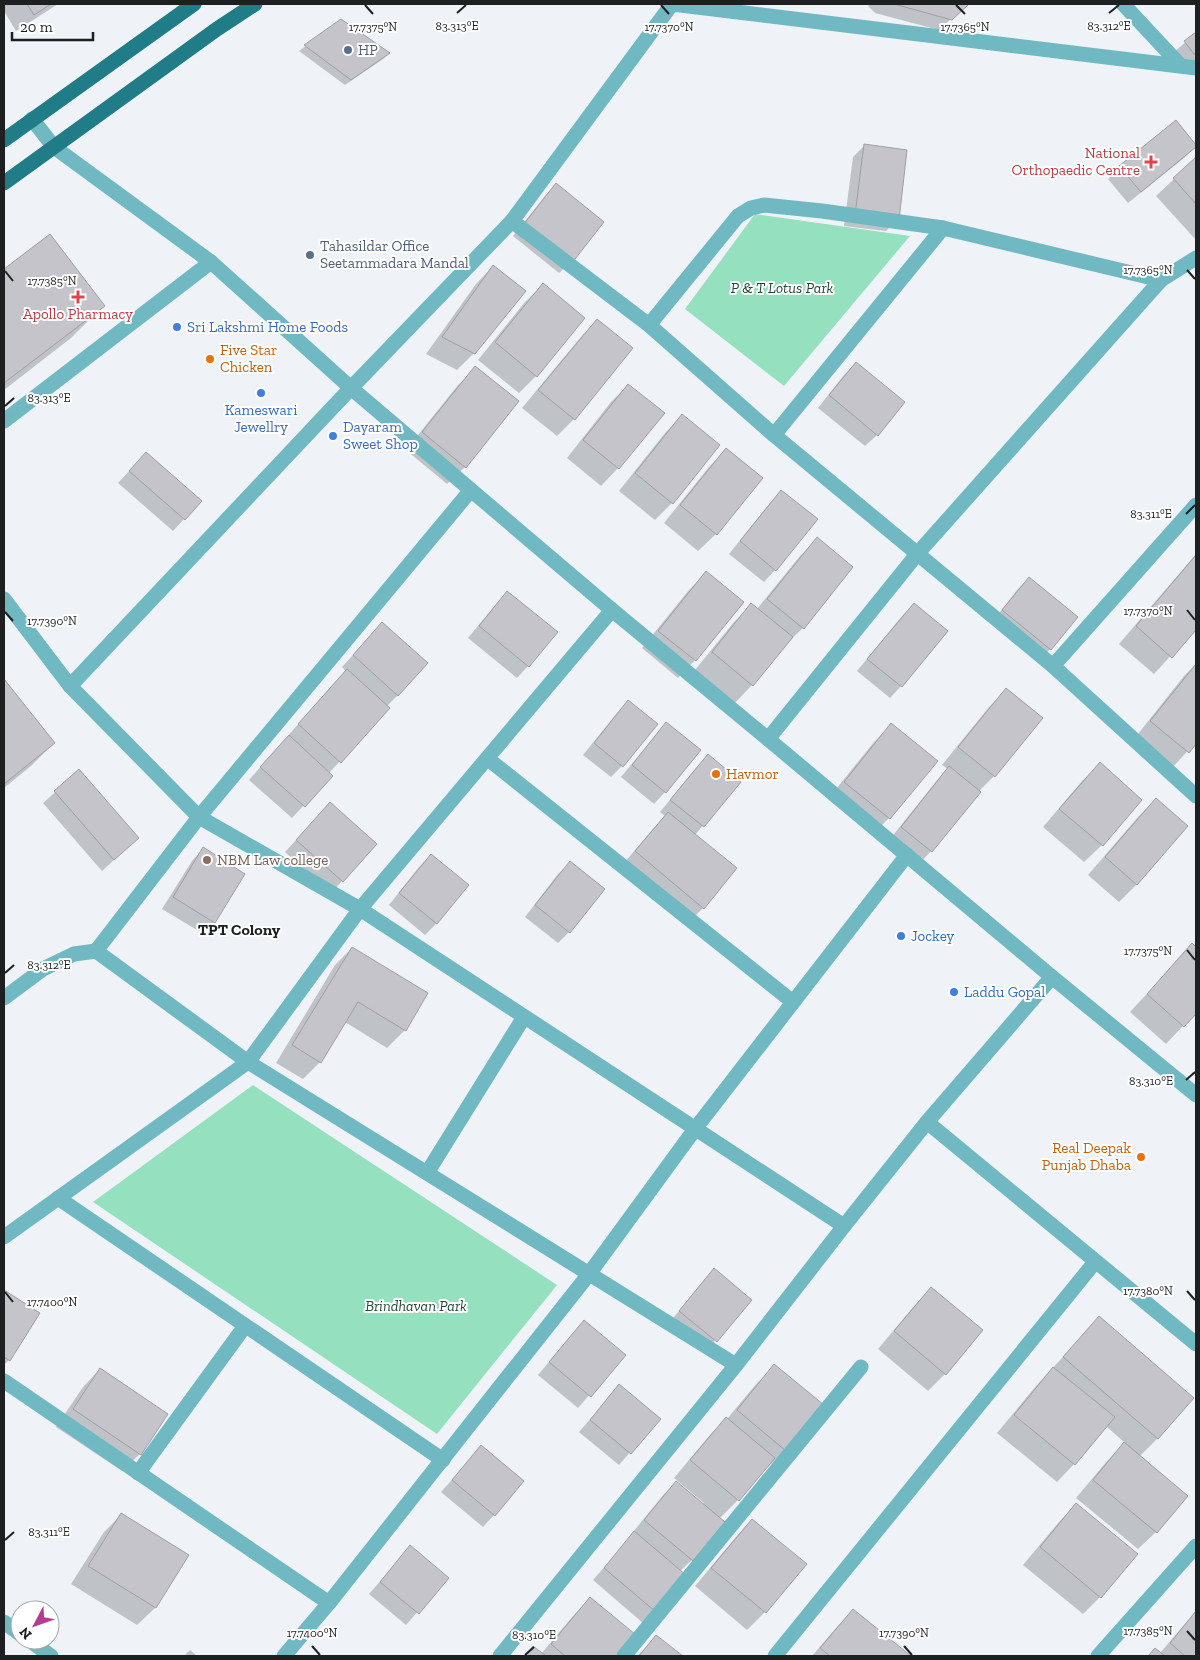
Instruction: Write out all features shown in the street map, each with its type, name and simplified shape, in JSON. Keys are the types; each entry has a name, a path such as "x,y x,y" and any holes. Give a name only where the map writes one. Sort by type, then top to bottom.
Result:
{"main road":[{"path":"4,140 193,4"},
{"path":"4,183 217,29 255,4"}],"street":[{"path":"70,686 351,388 512,221 672,4 1196,68"},
{"path":"1123,4 1180,65"},
{"path":"32,119 54,147 211,262 351,388 612,610 1196,1095"},
{"path":"648,325 738,216 751,208 764,205 943,228 1161,280"},
{"path":"512,221 648,325 774,435 918,552 1053,666 1196,795"},
{"path":"774,435 943,228"},
{"path":"768,739 918,552 1161,280 1196,258"},
{"path":"4,421 211,262"},
{"path":"4,998 42,969 74,954 96,950 199,817 471,490"},
{"path":"1053,666 1196,505"},
{"path":"4,599 70,686 199,817 360,909 844,1226"},
{"path":"4,1237 248,1062 360,909 612,610"},
{"path":"488,759 793,1002"},
{"path":"284,1656 329,1603 589,1274 695,1129 907,855"},
{"path":"96,950 248,1062 736,1365"},
{"path":"500,1656 736,1365 927,1122 1052,977"},
{"path":"428,1173 524,1017"},
{"path":"927,1122 1196,1344"},
{"path":"58,1198 442,1460"},
{"path":"775,1656 1095,1262"},
{"path":"138,1473 245,1326"},
{"path":"624,1656 861,1367"},
{"path":"4,1381 329,1603"},
{"path":"1098,1656 1196,1546"}],"green space":[{"name":"P & T Lotus Park","path":"755,214 910,236 784,386 685,309"},
{"name":"Brindhavan Park","path":"253,1085 557,1285 437,1434 93,1202"}],"building":[{"path":"27,4 51,4 34,15"},
{"path":"894,4 967,4 968,5 952,20"},
{"path":"341,19 390,53 351,80 304,45"},
{"path":"1196,32 1196,55 1184,41"},
{"path":"1176,120 1196,147 1141,192 1119,166"},
{"path":"864,144 907,150 899,220 855,215"},
{"path":"1196,157 1196,204 1173,178"},
{"path":"556,183 604,222 572,263 524,224"},
{"path":"50,234 105,306 4,383 4,269"},
{"path":"493,265 526,291 475,354 442,337"},
{"path":"543,283 585,318 537,377 495,342"},
{"path":"597,319 633,348 575,420 538,390"},
{"path":"856,362 905,402 878,436 829,395"},
{"path":"475,366 519,401 466,468 422,432"},
{"path":"628,384 665,413 619,469 583,440"},
{"path":"682,414 720,445 673,504 635,473"},
{"path":"726,448 763,478 717,535 680,505"},
{"path":"146,452 202,501 185,520 129,471"},
{"path":"781,490 818,519 776,571 740,541"},
{"path":"817,537 853,567 804,629 767,599"},
{"path":"1196,555 1196,630 1172,658 1136,626"},
{"path":"706,571 744,602 696,661 658,631"},
{"path":"1029,577 1078,617 1051,650 1002,610"},
{"path":"507,591 558,632 529,667 479,626"},
{"path":"751,603 793,637 753,686 712,652"},
{"path":"914,603 948,631 902,687 867,659"},
{"path":"382,622 428,663 398,696 353,655"},
{"path":"1196,664 1196,744 1189,753 1150,721"},
{"path":"347,669 390,708 341,763 298,724"},
{"path":"4,679 55,743 4,784"},
{"path":"1006,688 1043,718 995,777 958,747"},
{"path":"628,700 658,724 623,767 594,743"},
{"path":"666,722 701,750 666,793 632,765"},
{"path":"891,723 938,761 890,819 844,782"},
{"path":"289,735 333,776 305,807 260,767"},
{"path":"708,754 741,782 704,827 670,800"},
{"path":"1100,762 1142,800 1103,846 1059,809"},
{"path":"949,766 981,792 932,852 901,827"},
{"path":"79,769 139,838 114,860 54,791"},
{"path":"1156,798 1188,826 1137,885 1105,857"},
{"path":"330,802 377,844 343,882 296,840"},
{"path":"668,812 737,868 704,909 635,851"},
{"path":"203,847 245,874 215,923 173,897"},
{"path":"431,854 469,885 437,924 399,893"},
{"path":"570,861 605,889 570,933 535,905"},
{"path":"1192,943 1196,947 1196,1014 1184,1027 1147,994"},
{"path":"352,947 428,993 406,1031 358,1002 321,1063 292,1045"},
{"path":"714,1268 752,1300 717,1342 679,1311"},
{"path":"931,1287 983,1330 946,1375 894,1331"},
{"path":"4,1290 40,1313 10,1361 4,1357"},
{"path":"1099,1316 1194,1398 1158,1439 1063,1357"},
{"path":"584,1320 626,1355 591,1397 549,1362"},
{"path":"774,1364 824,1405 786,1451 737,1410"},
{"path":"1053,1367 1115,1417 1075,1465 1014,1415"},
{"path":"100,1368 168,1414 141,1455 73,1409"},
{"path":"619,1384 661,1419 631,1454 590,1420"},
{"path":"726,1417 775,1458 739,1501 690,1460"},
{"path":"1124,1442 1188,1496 1157,1533 1093,1480"},
{"path":"481,1445 524,1481 495,1516 452,1480"},
{"path":"676,1481 725,1522 693,1561 644,1520"},
{"path":"1076,1503 1138,1554 1101,1598 1040,1547"},
{"path":"121,1513 189,1555 156,1608 88,1566"},
{"path":"752,1519 807,1564 766,1613 711,1568"},
{"path":"634,1531 686,1575 656,1612 604,1568"},
{"path":"410,1545 449,1578 419,1614 380,1582"},
{"path":"590,1597 636,1635 619,1656 565,1656 551,1644"},
{"path":"853,1609 911,1656 830,1656 820,1648"},
{"path":"1196,1611 1196,1656 1185,1656 1170,1643"},
{"path":"656,1635 683,1656 639,1656"},
{"path":"533,1646 546,1656 525,1656"},
{"path":"1155,1648 1165,1656 1148,1656"}],"place":[{"name":"HP","path":"348,50"},
{"name":"National Orthopaedic Centre","path":"1151,162"},
{"name":"Tahasildar Office Seetammadara Mandal","path":"310,255"},
{"name":"Apollo Pharmacy","path":"78,297"},
{"name":"Sri Lakshmi Home Foods","path":"177,327"},
{"name":"Five Star Chicken","path":"210,359"},
{"name":"Kameswari Jewellry","path":"261,393"},
{"name":"Dayaram Sweet Shop","path":"333,436"},
{"name":"Havmor","path":"716,774"},
{"name":"NBM Law college","path":"207,860"},
{"name":"Jockey","path":"901,936"},
{"name":"Laddu Gopal","path":"954,992"},
{"name":"Real Deepak Punjab Dhaba","path":"1141,1157"}],"district":[{"name":"TPT Colony","path":"239,929"}]}
